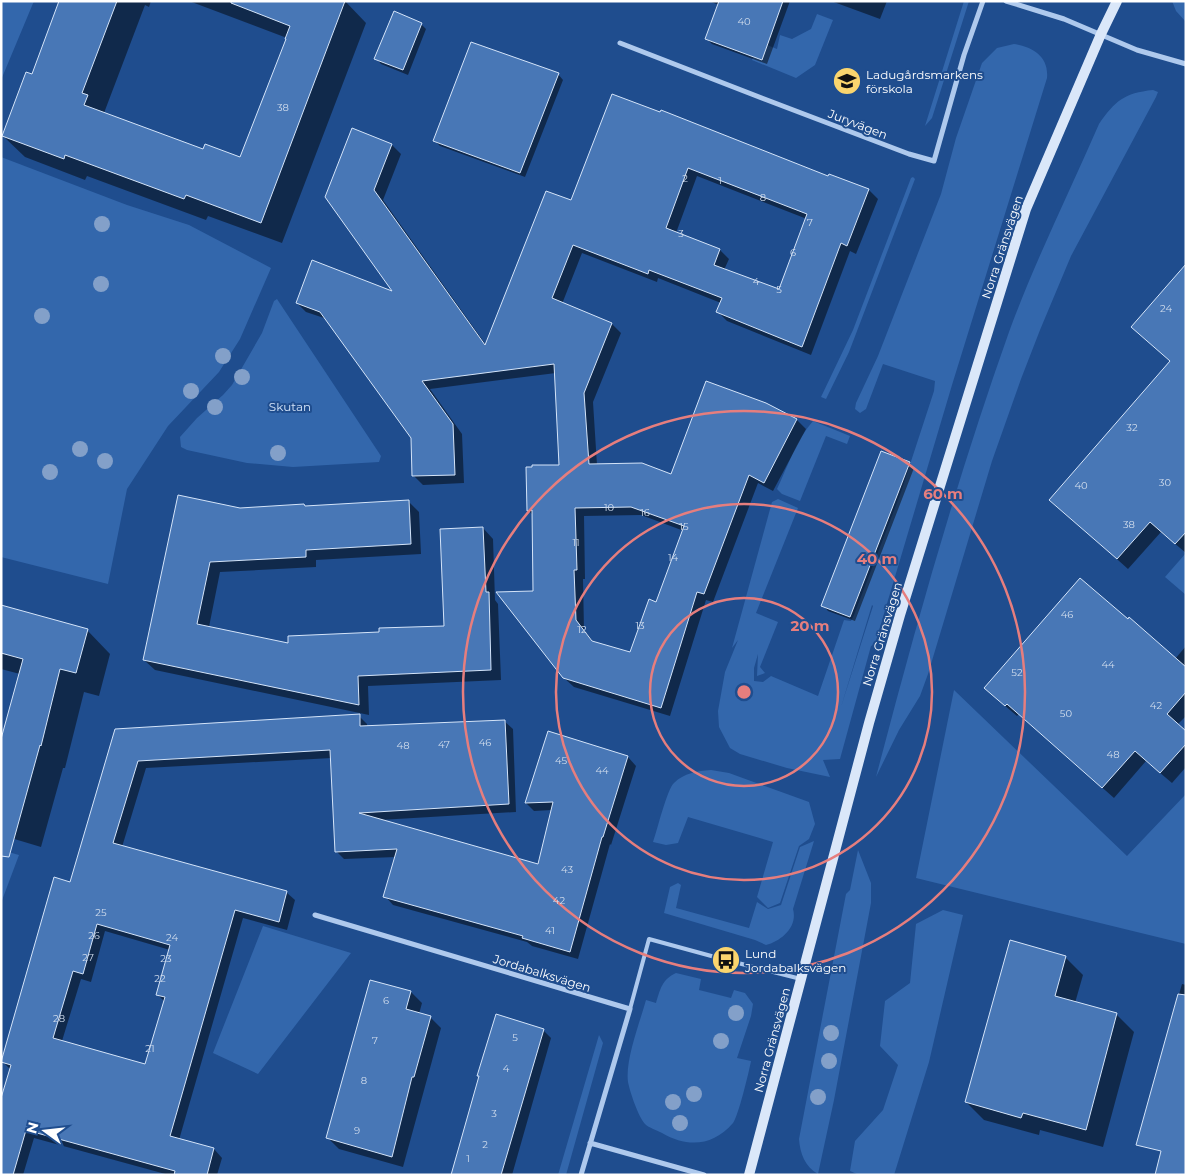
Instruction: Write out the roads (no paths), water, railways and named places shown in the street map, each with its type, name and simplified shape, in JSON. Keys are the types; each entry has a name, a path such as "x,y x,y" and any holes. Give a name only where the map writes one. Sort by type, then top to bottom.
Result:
{"street":[{"name":"Juryvägen","path":"620,43 749,94 909,154 934,161 964,54 983,1"},
{"path":"1006,1 1064,19 1137,50 1186,64"},
{"name":"Norra Gränsvägen","path":"749,1175 882,678 1026,209 1101,34 1118,1"},
{"name":"Jordabalksvägen","path":"315,915 630,1009"},
{"path":"581,1175 630,1009"},
{"path":"590,1143 704,1175"}],"lane":[{"path":"630,1009 649,939 801,979"}],"place":[{"name":"Ladugårdsmarkens förskola","path":"847,81"},
{"name":"Lund Jordabalksvägen","path":"726,960"}],"park label":[{"name":"Skutan","path":"290,406"}]}
